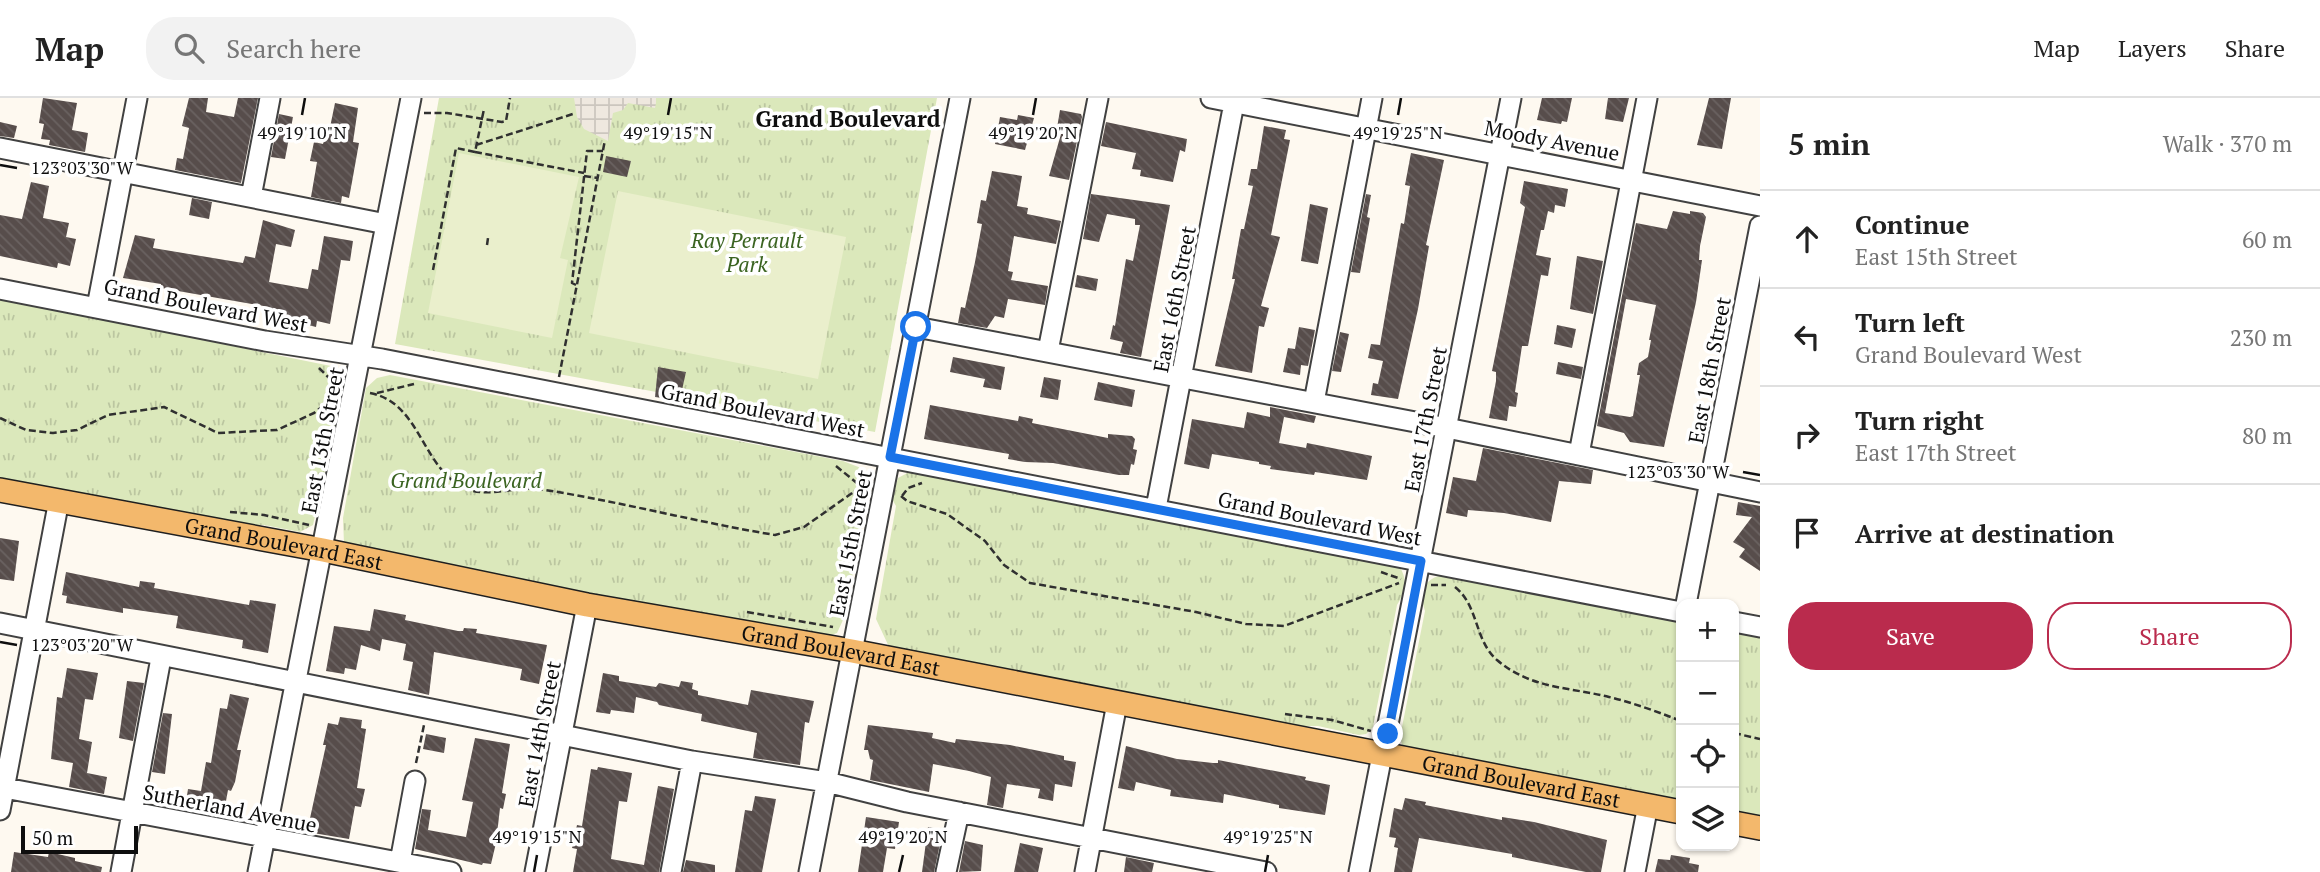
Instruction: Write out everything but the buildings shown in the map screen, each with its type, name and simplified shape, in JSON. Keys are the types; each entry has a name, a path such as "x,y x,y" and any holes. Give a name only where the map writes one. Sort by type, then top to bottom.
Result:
{"main road":[{"name":"Grand Boulevard East","path":"0,490 323,550 587,605 852,651 1676,811"},
{"path":"1739,824 1760,828"}],"street":[{"path":"97,307 136,98"},
{"path":"251,197 270,98"},
{"name":"East 13th Street","path":"258,872 411,98"},
{"name":"East 15th Street","path":"809,872 960,98"},
{"path":"1048,351 1098,98"},
{"name":"Moody Avenue","path":"1211,98 1234,100 1760,206"},
{"path":"1314,402 1372,98"},
{"name":"East 17th Street","path":"1359,872 1511,98"},
{"path":"1578,454 1647,98"},
{"name":"East 16th Street","path":"1156,508 1234,100"},
{"path":"0,148 386,225"},
{"name":"East 18th Street","path":"1687,599 1760,226"},
{"name":"Grand Boulevard West","path":"0,289 1156,508 1676,611"},
{"path":"916,327 1447,428 1760,492"},
{"path":"0,810 2,788 59,500"},
{"name":"East 14th Street","path":"535,872 587,605"},
{"path":"0,623 161,658 296,682 692,761 827,782 959,812 1091,836 1223,868 1266,872"},
{"path":"1739,623 1760,627"},
{"path":"121,872 161,658"},
{"path":"1085,872 1117,703"},
{"path":"671,872 692,761"},
{"path":"400,862 415,781"},
{"name":"Sutherland Avenue","path":"2,788 451,872"},
{"path":"1635,872 1648,805"},
{"path":"946,872 959,812"}],"path":[{"path":"424,113 506,121 510,98"},
{"path":"475,152 484,109"},
{"path":"476,145 576,113"},
{"path":"555,394 605,140"},
{"path":"433,270 456,148 598,178"},
{"path":"577,286 572,283 587,151 603,151"},
{"path":"486,245 488,238"},
{"path":"375,394 393,403 409,417 436,467 449,479 471,491 545,490 775,535 804,527 863,488"},
{"path":"0,418 26,430 52,433 77,429 108,415 133,409 164,407 218,433 277,429 314,413 333,398"},
{"path":"902,496 907,501 947,514 985,541 1004,565 1030,583 1196,612 1246,624 1284,626 1405,580"},
{"path":"264,515 309,525"},
{"path":"1425,584 1452,585 1467,597 1485,648 1514,674 1548,687 1608,697 1676,719"},
{"path":"415,781 427,708"},
{"path":"1739,734 1760,739"}],"green space":[{"name":"Ray Perrault Park","path":"439,98 937,98 875,432 395,344"},
{"path":"459,153 579,177 560,258 568,260 552,338 428,313"},
{"path":"618,191 846,237 818,379 589,333"},
{"path":"0,299 336,367 343,376 344,385 313,525 300,532 264,525 234,525 0,480"},
{"name":"Grand Boulevard","path":"390,375 843,461 861,468 869,477 869,496 843,620 837,633 829,636 742,625 344,544 343,518 366,388 377,378"},
{"path":"911,471 1399,566 1405,586 1397,605 1373,727 1366,734 1359,735 1318,726 1284,726 890,649 876,619 896,506 892,499 898,478"},
{"path":"1444,575 1676,619 1676,805 1403,748 1400,737 1425,611 1423,592 1428,583 1437,576"},
{"path":"1739,631 1760,635 1760,821 1739,817"}],"shaded area":[{"path":"574,98 656,98 656,103 655,108 628,103 623,110 613,113 608,141 584,129 577,117"}],"district":[{"name":"Grand Boulevard","path":"848,118"}],"route":[{"path":"916,327 890,457 1421,561 1388,734"}]}
